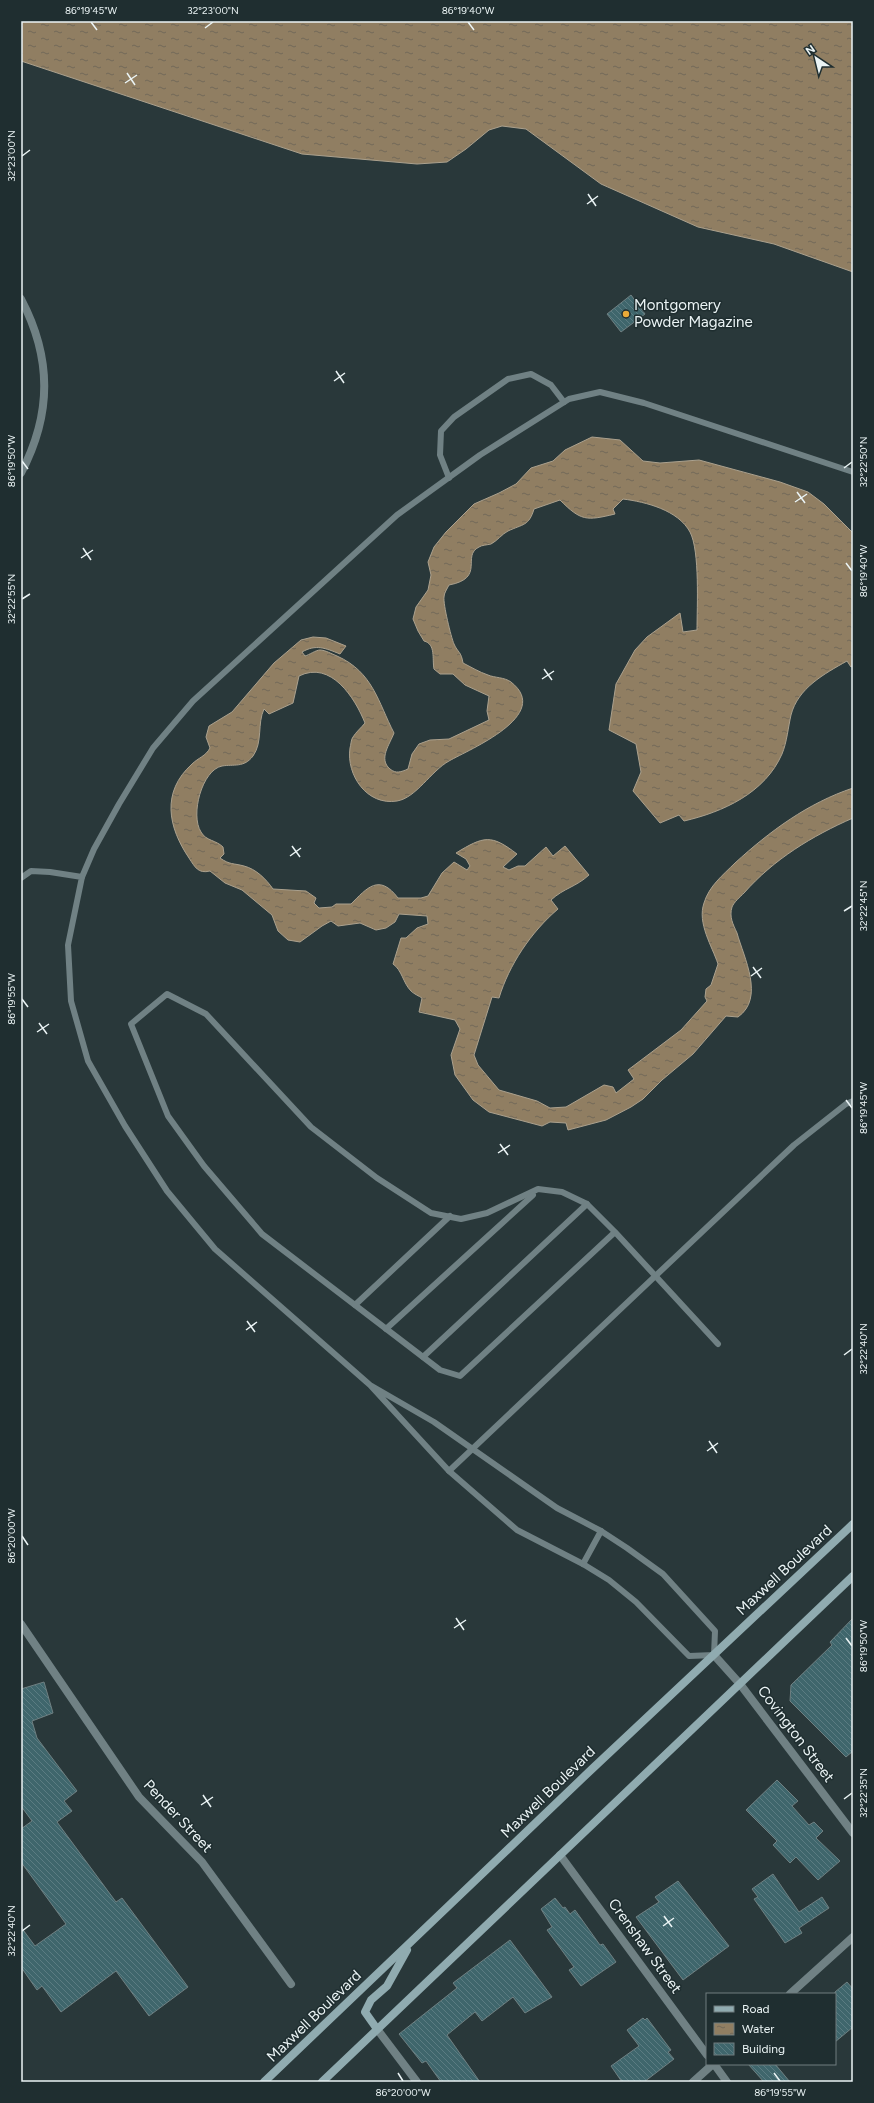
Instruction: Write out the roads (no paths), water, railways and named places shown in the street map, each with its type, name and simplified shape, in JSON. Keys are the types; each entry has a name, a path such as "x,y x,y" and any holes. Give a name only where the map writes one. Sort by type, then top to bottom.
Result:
{"main road":[{"name":"Maxwell Boulevard","path":"264,2082 853,1524"},
{"path":"322,2082 853,1576"},
{"path":"377,2029 365,2012 371,2000 387,1986 411,1942"}],"street":[{"path":"21,299 30,316 38,340 44,373 45,392 39,429 21,473"},
{"name":"Pender Street","path":"21,1624 139,1797 202,1862 291,1984"},
{"name":"Covington Street","path":"714,1655 740,1684 853,1833"},
{"name":"Crenshaw Street","path":"560,1855 706,2054"},
{"path":"791,1993 853,1937"},
{"path":"377,2029 417,2082"},
{"path":"693,2082 712,2065"},
{"path":"714,2065 727,2082"}],"lane":[{"path":"449,478 440,455 441,431 454,417 508,379 531,374 551,385 564,402"},
{"path":"370,1385 434,1422 557,1508 601,1530 663,1574 715,1631 714,1655 688,1656 636,1602 609,1580 584,1564 517,1530 449,1471 370,1385 216,1249 167,1191 121,1120 88,1061 71,1001 68,945 82,877 94,849 153,748 193,701 398,515 480,455 569,399 600,392 644,403 853,472"},
{"path":"21,878 31,871 50,872 82,877"},
{"path":"615,1232 460,1376 440,1370 262,1234 204,1166 168,1116 131,1024 167,994 206,1014 311,1127 377,1178 431,1213 461,1219 487,1213 538,1189 562,1192 587,1204 615,1232 718,1344"},
{"path":"449,1471 794,1145 846,1104 853,1101"},
{"path":"386,1329 538,1189"},
{"path":"423,1357 587,1204"},
{"path":"355,1305 450,1216"},
{"path":"584,1564 601,1530"}],"water":[{"path":"21,21 853,21 853,272 774,244 698,227 601,184 526,129 502,126 489,130 447,162 417,164 302,154 21,61"},
{"path":"592,437 620,440 643,461 660,463 699,460 780,482 808,492 824,504 853,533 853,666 851,667 847,661 838,666 813,683 799,697 794,705 791,715 782,754 775,768 765,780 754,790 728,806 684,821 679,815 660,823 633,791 641,772 636,744 609,730 616,684 635,650 647,637 680,613 683,632 697,630 697,565 693,541 685,524 661,508 641,502 623,499 613,509 615,514 597,518 584,518 573,512 560,500 534,509 528,522 506,532 491,544 480,546 474,551 470,572 467,577 460,582 449,585 444,594 451,635 463,663 485,674 508,680 521,694 522,707 515,718 504,729 442,765 417,790 404,799 397,801 386,801 376,799 368,794 361,786 355,778 351,768 350,748 352,739 365,723 361,713 348,693 340,684 331,677 321,673 311,672 299,676 293,703 269,714 264,709 258,745 250,760 239,765 222,766 215,769 209,776 200,794 197,815 198,824 203,835 223,847 224,854 220,858 229,863 253,869 264,878 273,889 306,891 316,898 314,903 319,908 332,907 336,904 351,904 368,888 379,885 385,886 391,890 398,898 421,898 428,896 442,873 454,862 467,870 470,866 466,859 456,853 474,843 481,841 494,840 517,854 503,867 509,870 518,866 525,866 546,847 553,856 565,846 589,875 551,900 558,909 539,928 522,950 509,973 499,998 492,997 474,1055 478,1065 499,1090 537,1101 550,1108 566,1107 604,1085 613,1087 616,1093 634,1079 628,1070 681,1030 707,1001 705,997 706,989 711,985 718,964 706,934 702,918 704,903 709,891 721,876 735,863 776,829 790,819 820,802 853,788 853,818 808,841 781,859 768,869 736,901 732,907 732,920 748,966 750,977 750,999 746,1009 738,1017 726,1016 693,1054 662,1080 643,1099 606,1120 568,1130 566,1123 550,1122 542,1126 489,1112 473,1100 455,1075 451,1055 460,1029 455,1020 419,1012 422,998 411,991 393,964 401,938 406,938 417,928 428,924 427,916 399,914 395,922 386,928 376,930 360,923 338,926 331,921 300,942 288,940 278,931 272,915 242,890 225,883 210,871 202,872 195,867 176,834 171,810 172,798 182,775 210,748 206,737 209,726 232,712 274,663 301,640 313,637 326,638 346,646 340,654 321,648 312,648 302,652 305,656 318,650 328,652 349,663 359,670 367,679 394,733 386,751 385,761 394,772 401,772 408,769 412,754 419,744 430,740 449,739 489,720 487,711 489,696 465,685 453,674 440,674 434,669 432,649 428,643 424,641 413,619 416,607 428,590 431,575 428,562 434,547 446,532 474,504 516,484 531,468 553,461 565,450"}],"place":[{"name":"Montgomery Powder Magazine","path":"626,314"}]}
